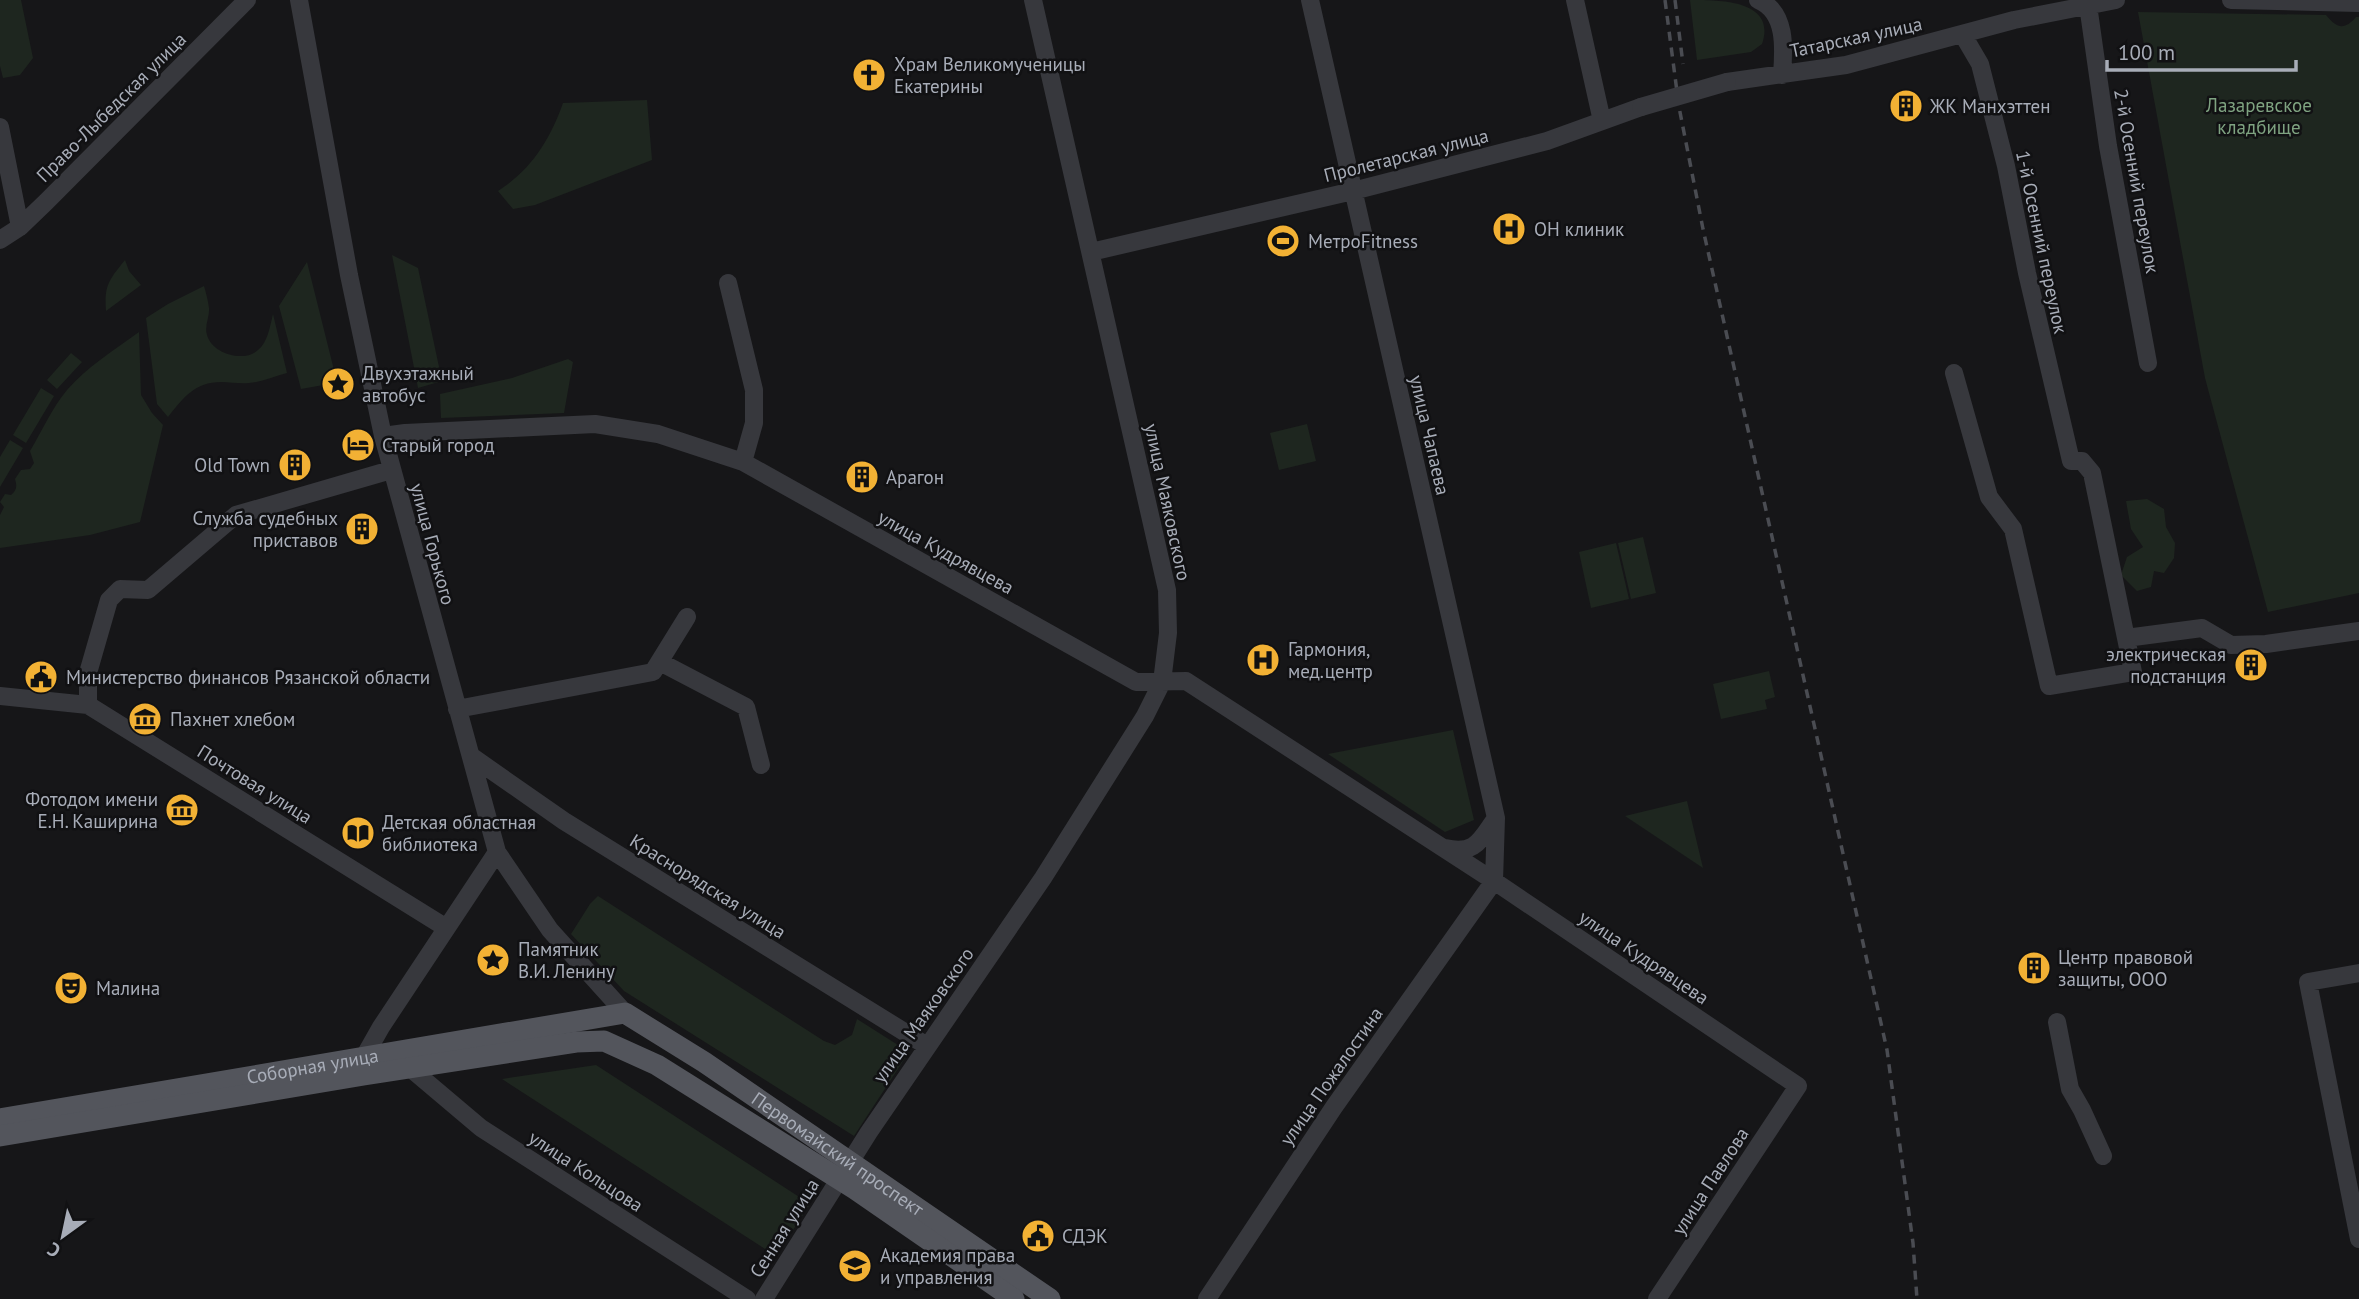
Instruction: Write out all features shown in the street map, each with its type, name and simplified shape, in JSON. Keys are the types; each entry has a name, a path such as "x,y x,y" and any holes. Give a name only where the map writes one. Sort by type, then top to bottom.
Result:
{"main road":[{"name":"Соборная улица","path":"0,1119 625,1013"},
{"name":"Первомайский проспект","path":"625,1013 704,1062 1014,1299"},
{"name":"Соборная улица","path":"0,1136 410,1068 576,1042 604,1041"},
{"name":"Первомайский проспект","path":"604,1041 657,1065 845,1171 1050,1299"}],"street":[{"name":"Право-Лыбедская улица","path":"0,240 20,227 247,0"},
{"name":"улица Горького","path":"299,0 331,182 383,436 497,852 550,930 625,1013"},
{"name":"улица Маяковского","path":"845,1171 1060,851 1144,716 1162,682 1168,634 1167,590 1033,0"},
{"name":"улица Чапаева","path":"1310,0 1496,818 1494,881"},
{"path":"1575,0 1602,121"},
{"path":"1758,0 1777,18 1782,32 1782,75"},
{"name":"Татарская улица","path":"1727,82 1846,65 2014,20 2116,0"},
{"path":"2231,0 2359,3"},
{"name":"2-й Осенний переулок","path":"2088,5 2108,146 2148,363"},
{"name":"1-й Осенний переулок","path":"1963,35 1980,64 2006,166 2027,273 2071,461 2082,461 2092,472 2126,638"},
{"name":"Пролетарская улица","path":"1091,252 1353,191 1547,141 1641,107 1727,82"},
{"path":"0,127 20,227"},
{"path":"728,284 754,390 754,422 743,463"},
{"path":"1954,373 1989,497 2013,529 2049,685 2133,672 2126,638 2202,628 2231,645 2243,645 2359,631"},
{"name":"улица Кудрявцева","path":"383,436 595,425 657,434 743,463 1122,676 1136,682 1186,681 1494,881 1798,1086"},
{"path":"88,705 88,673 109,600 120,589 148,590 236,515 391,470"},
{"path":"457,709 653,672 687,617"},
{"path":"660,662 746,707 761,765"},
{"name":"Почтовая улица","path":"0,696 88,705 440,924"},
{"name":"Краснорядская улица","path":"471,756 564,821 927,1046"},
{"path":"1444,848 1458,851 1469,849 1479,843 1496,818"},
{"path":"1466,863 1480,863 1495,846"},
{"path":"364,1057 497,852"},
{"name":"улица Пожалостина","path":"1207,1299 1334,1107 1494,881"},
{"path":"2359,973 2308,982 2359,1239"},
{"path":"2057,1022 2070,1089 2103,1156"},
{"name":"улица Кольцова","path":"410,1068 481,1128 747,1299"},
{"name":"улица Павлова","path":"1657,1299 1798,1086"},
{"name":"Сенная улица","path":"764,1299 845,1171"}],"green space":[{"path":"0,0 21,0 33,58 20,75 3,78 0,66"},
{"path":"1690,0 1730,2 1754,11 1761,19 1764,29 1762,44 1751,52 1697,60"},
{"name":"Лазаревское кладбище","path":"2138,12 2326,15 2341,26 2359,17 2359,593 2268,612 2205,378"},
{"path":"647,100 652,160 535,205 513,209 498,191 530,164 545,142 563,103"},
{"path":"392,255 418,268 442,381 418,388"},
{"path":"125,260 129,271 141,285 106,311 109,283"},
{"path":"307,262 340,394 332,396 329,384 301,389 279,306"},
{"path":"204,286 209,308 206,332 210,342 229,354 252,354 264,343 273,314 287,373 254,382 204,385 185,398 168,417 157,404 146,318"},
{"path":"139,332 141,395 163,425 140,522 90,535 0,548 0,515 4,507 0,502 5,494 11,495 14,491 15,479 21,470 30,469 34,463 30,451 57,404 83,374"},
{"path":"71,353 82,362 57,389 47,380"},
{"path":"568,359 573,362 564,413 441,418 440,394 512,378"},
{"path":"41,388 54,396 26,443 13,435"},
{"path":"1307,424 1316,461 1279,470 1270,433"},
{"path":"10,440 23,448 0,487 0,457"},
{"path":"2147,499 2164,509 2166,527 2175,543 2174,558 2164,573 2154,571 2151,587 2137,591 2121,575 2127,557 2143,547 2131,529 2126,501"},
{"path":"1643,537 1656,593 1631,599 1618,543"},
{"path":"1616,543 1629,599 1591,608 1579,552"},
{"path":"1769,671 1775,697 1765,700 1767,709 1721,719 1713,684"},
{"path":"1453,730 1474,820 1445,832 1328,754"},
{"path":"1687,801 1703,868 1625,816"},
{"path":"598,896 824,1041 835,1045 852,1035 857,1019 909,1052 854,1136 624,991 571,934"},
{"path":"596,1065 810,1204 776,1256 502,1079"}],"railway":[{"path":"1665,0 1679,107 1703,229 1887,1050 1913,1243 1917,1299"},
{"path":"1675,0 1683,64"}],"place":[{"name":"Храм Великомученицы Екатерины","path":"869,75"},
{"name":"ЖК Манхэттен","path":"1906,106"},
{"name":"ОН клиник","path":"1509,229"},
{"name":"МетроFitness","path":"1283,241"},
{"name":"Двухэтажный автобус","path":"338,384"},
{"name":"Старый город","path":"358,445"},
{"name":"Old Town","path":"295,465"},
{"name":"Арагон","path":"862,477"},
{"name":"Служба судебных приставов","path":"362,529"},
{"name":"Гармония, мед.центр","path":"1263,660"},
{"name":"электрическая подстанция","path":"2251,665"},
{"name":"Министерство финансов Рязанской области","path":"41,677"},
{"name":"Пахнет хлебом","path":"145,719"},
{"name":"Фотодом имени Е.Н. Каширина","path":"182,810"},
{"name":"Детская областная библиотека","path":"358,833"},
{"name":"Памятник В.И. Ленину","path":"493,960"},
{"name":"Центр правовой защиты, ООО","path":"2034,968"},
{"name":"Малина","path":"71,988"},
{"name":"СДЭК","path":"1038,1236"},
{"name":"Академия права и управления","path":"855,1266"}]}
